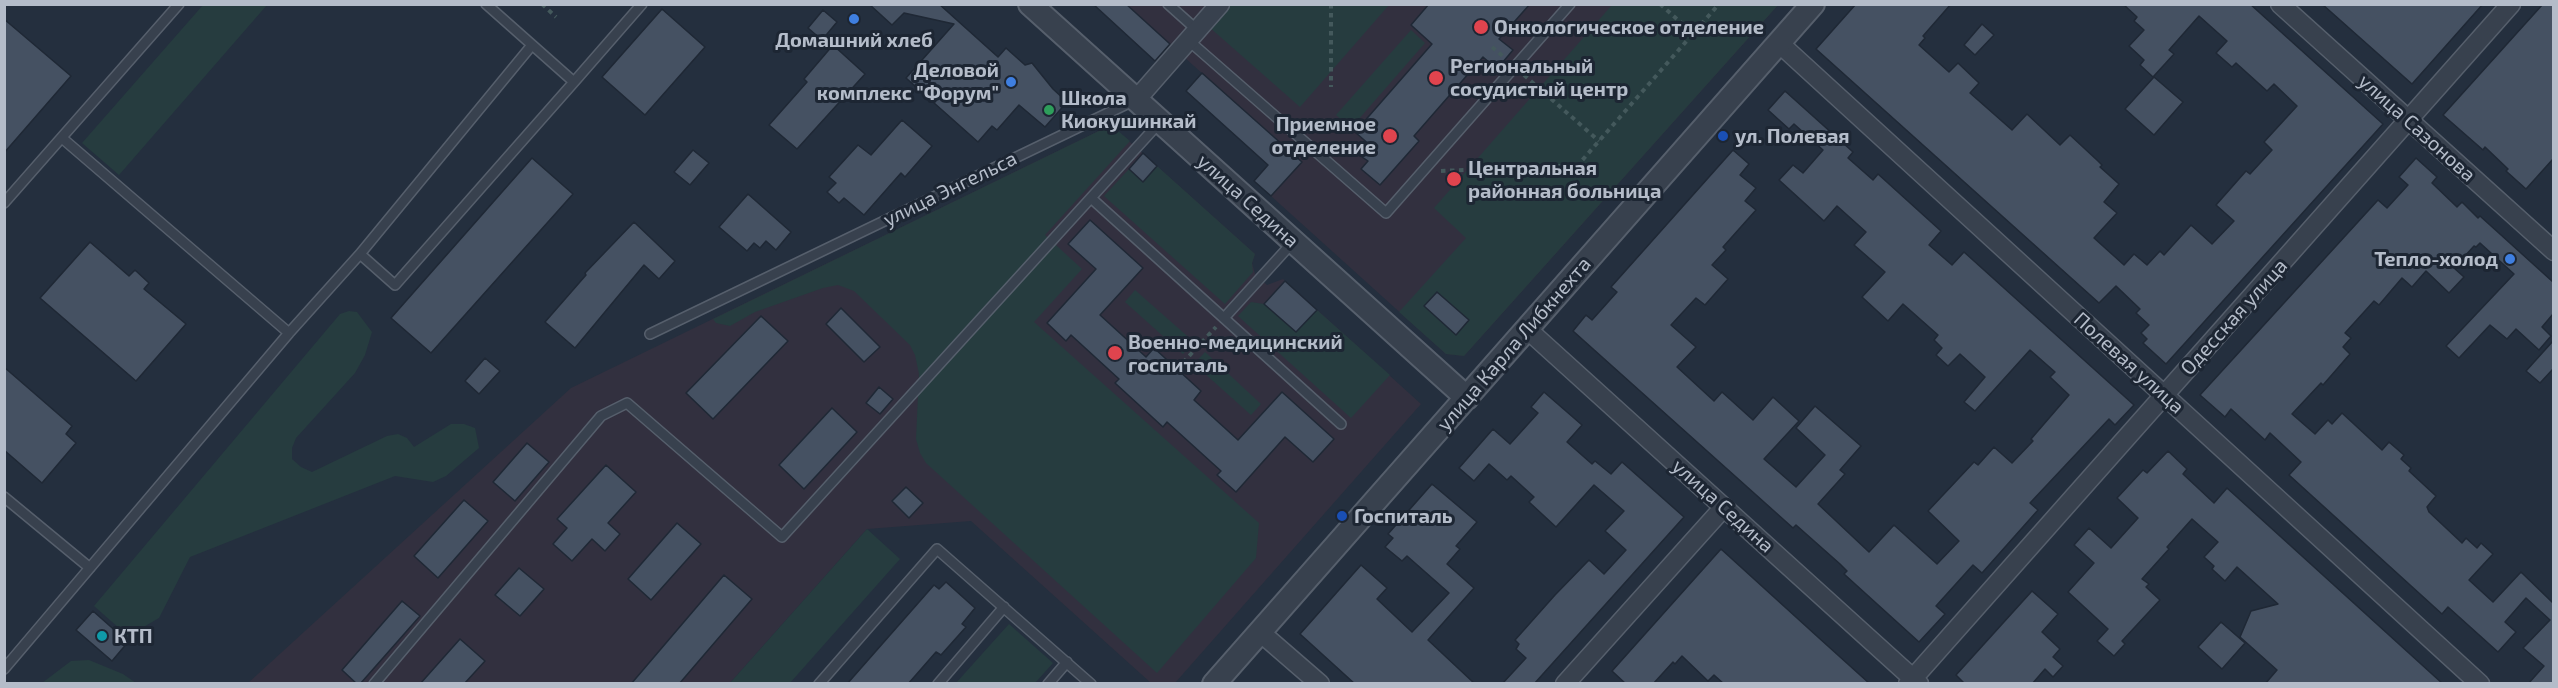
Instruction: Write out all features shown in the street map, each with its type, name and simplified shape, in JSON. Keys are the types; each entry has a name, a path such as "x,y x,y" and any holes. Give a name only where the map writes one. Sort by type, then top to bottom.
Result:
{"street":[{"name":"улица Седина","path":"1030,4 1467,398"},
{"name":"улица Энгельса","path":"1136,100 1220,4"},
{"name":"улица Карла Либкнехта","path":"1214,684 1813,4"},
{"name":"улица Сазонова","path":"2280,4 2553,251"},
{"name":"Одесская улица","path":"1914,682 2164,395 2511,4"},
{"name":"Полевая улица","path":"1779,43 2480,684"},
{"name":"улица Седина","path":"1527,329 1914,682"},
{"path":"1565,684 1724,507"},
{"path":"1260,632 1320,684"}],"lane":[{"path":"4,203 179,4"},
{"path":"486,4 574,82"},
{"path":"360,254 395,285 642,4"},
{"path":"1168,4 1193,35 1386,213 1570,4"},
{"path":"4,669 289,333 360,254 532,45"},
{"name":"улица Энгельса","path":"651,334 1136,100"},
{"path":"374,684 601,416 627,403 782,537 1160,122"},
{"path":"62,138 289,333"},
{"path":"1091,198 1341,424"},
{"path":"1224,318 1293,242"},
{"path":"4,497 90,568"},
{"path":"819,684 937,549 1091,684"},
{"path":"938,684 1005,608"},
{"path":"1048,684 1067,662"}],"path":[{"path":"542,4 556,17"},
{"path":"1331,4 1331,87"},
{"path":"1660,4 1694,34"},
{"path":"1423,172 1578,165 1719,4"},
{"path":"1492,47 1599,141"},
{"path":"1177,369 1224,318"}],"shaded area":[{"name":"Центральная районная больница","path":"1126,5 1778,5 1464,356 1446,354 1271,196 1301,162"},
{"path":"1111,125 1255,254 1252,263 1255,274 1267,285 1283,279 1421,404 1175,683 1151,683 971,521 867,529 730,683 247,684 571,388"}],"green space":[{"path":"203,5 267,5 119,175 82,143"},
{"path":"1227,5 1389,5 1300,107 1208,26"},
{"path":"1612,5 1778,5 1464,356 1446,354 1399,312 1466,238 1434,208"},
{"path":"1411,30 1425,43 1351,128 1336,115"},
{"path":"1111,125 1130,141 1045,235 1082,269 1034,322 1259,523 1256,558 1157,673 926,463 916,439 919,374 915,355 910,345 854,291 838,285 823,288 755,312 730,326 716,323 713,319"},
{"path":"1157,166 1255,254 1252,263 1253,272 1225,304 1104,196 1129,169 1143,182"},
{"path":"1135,290 1194,342 1183,354 1125,302"},
{"path":"1251,302 1264,304 1296,332 1317,310 1390,375 1351,418 1238,316"},
{"path":"349,311 357,312 372,332 365,355 355,373 296,438 292,448 292,459 301,467 312,472 387,436 398,434 407,438 414,447 451,424 464,424 475,428 479,448 446,476 433,482 395,476 190,557 159,618 128,636 94,606 340,314"},
{"path":"1205,352 1261,404 1251,415 1194,364"},
{"path":"867,529 900,559 790,683 730,683"},
{"path":"1009,624 1053,663 1035,683 956,683"},
{"path":"89,660 123,674 136,683 42,683 71,661"}],"building":[{"path":"869,4 939,4 998,57 1006,48 1025,65 1032,63 1067,102 1045,127 1019,105 997,130 992,126 978,142 906,78 954,24 904,13 892,25"},
{"path":"1093,4 1126,4 1170,44 1155,61"},
{"path":"1429,4 1530,4 1499,39 1513,50 1497,69 1483,57 1414,136 1419,141 1380,185 1361,169 1368,161 1362,157 1371,146 1355,132 1432,44 1411,25"},
{"path":"1856,4 1951,4 1923,36 1925,38 1919,45 1949,72 1958,63 1979,83 1970,93 2012,130 2027,114 2060,145 2070,135 2102,165 2100,167 2119,184 2104,202 2117,213 2094,238 2124,265 2134,254 2147,265 2160,251 2164,255 2191,225 2212,244 2234,221 2216,205 2246,171 2250,174 2272,150 2264,142 2297,106 2274,84 2267,91 2236,63 2232,67 2216,53 2227,41 2199,16 2169,50 2174,54 2153,77 2140,65 2144,60 2129,46 2144,30 2134,21 2137,17 2123,4 2250,4 2383,124 2166,364 2143,343 2147,339 2141,333 2149,325 2136,313 2140,309 2116,286 2099,303 1816,49"},
{"path":"2322,4 2483,4 2412,84"},
{"path":"2543,4 2553,4 2553,159 2526,189 2485,147 2483,150 2443,115"},
{"path":"662,9 705,47 645,115 602,77"},
{"path":"823,10 837,22 822,40 808,28"},
{"path":"4,19 71,76 4,153"},
{"path":"1982,24 1994,35 1975,55 1964,45"},
{"path":"833,45 865,74 797,149 769,125 807,82 804,79"},
{"path":"1202,73 1302,162 1271,196 1254,181 1268,165 1186,91"},
{"path":"2154,77 2183,102 2154,135 2125,109"},
{"path":"1785,91 1853,152 1848,158 1873,180 1878,174 1941,231 1929,245 1952,265 1964,252 2134,405 2115,425 2109,419 2030,503 2038,510 1982,573 1973,565 1936,606 1945,614 1919,642 1844,574 1847,571 1840,564 1796,525 1793,528 1573,331 1586,315 1592,320 1617,292 1611,287 1733,150 1749,164 1740,175 1756,188 1745,201 1756,210 1723,247 1726,250 1712,265 1728,279 1705,305 1696,298 1671,325 1696,347 1677,367 1714,401 1722,392 1753,420 1773,397 1799,421 1764,459 1796,487 1825,455 1796,428 1815,406 1861,446 1840,470 1845,474 1818,504 1869,552 1894,525 1937,564 1959,541 1928,511 1974,462 1978,465 1994,447 2012,463 2033,441 2031,439 2069,395 2050,377 2055,372 2030,350 1975,411 1964,402 1985,377 1960,354 1948,366 1936,355 1942,348 1934,340 1938,335 1903,304 1888,321 1862,297 1885,272 1854,245 1866,232 1837,206 1824,221 1779,180 1793,165 1803,173 1823,150 1794,124 1789,129 1768,110"},
{"path":"902,120 932,146 905,177 901,173 864,215 844,198 839,203 827,192 836,183 829,177 858,145 871,155"},
{"path":"693,150 709,163 690,185 674,172"},
{"path":"1143,153 1157,166 1143,182 1129,169"},
{"path":"532,158 573,194 431,353 391,318"},
{"path":"2416,158 2437,177 2432,183 2457,207 2462,202 2478,218 2480,216 2553,282 2553,314 2542,327 2551,336 2539,350 2516,329 2507,339 2490,325 2459,358 2446,346 2514,274 2480,243 2474,246 2454,268 2464,277 2449,293 2426,271 2412,287 2402,278 2379,305 2374,301 2345,333 2351,338 2343,347 2350,354 2323,385 2321,383 2292,414 2315,434 2328,420 2332,424 2342,413 2382,450 2389,442 2404,455 2401,459 2411,468 2409,471 2436,496 2427,507 2429,512 2462,543 2466,538 2477,548 2481,543 2493,554 2469,580 2493,602 2521,572 2553,603 2553,684 2528,684 2544,666 2523,648 2550,620 2526,598 2505,622 2516,632 2498,652 2448,607 2442,614 2289,475 2301,462 2270,433 2265,440 2231,409 2225,417 2200,395 2378,200 2387,208 2408,185 2399,177"},
{"path":"748,194 791,232 776,250 766,241 760,248 754,243 747,251 719,227"},
{"name":"Военно-медицинский госпиталь","path":"1090,220 1143,268 1100,315 1146,357 1154,348 1201,391 1194,400 1238,440 1282,392 1334,439 1313,462 1285,437 1236,492 1217,475 1221,471 1167,422 1163,427 1115,383 1119,379 1071,335 1066,341 1047,323 1096,269 1068,244"},
{"path":"634,222 675,261 659,279 644,265 575,348 545,322 586,275 585,273"},
{"path":"90,242 129,276 135,270 149,283 144,289 186,324 136,381 40,298"},
{"path":"1285,281 1317,310 1296,332 1264,304"},
{"path":"1437,292 1469,320 1456,335 1424,306"},
{"path":"841,308 880,347 864,362 826,324"},
{"path":"761,316 788,341 713,419 686,393"},
{"path":"2553,341 2553,369 2540,383 2526,371"},
{"path":"485,358 500,371 479,394 465,381"},
{"path":"4,367 72,426 66,434 76,443 42,483 4,450"},
{"path":"879,387 893,399 880,414 866,403"},
{"path":"1544,392 1582,425 1567,442 1592,464 1595,461 1611,474 1622,462 1684,517 1534,684 1502,684 1526,658 1516,649 1519,644 1515,640 1555,595 1589,560 1604,574 1626,550 1605,531 1624,511 1594,485 1556,527 1529,502 1534,497 1511,476 1507,480 1489,464 1474,481 1459,468 1493,429 1510,444 1538,413 1531,407"},
{"path":"832,408 857,432 804,489 779,465"},
{"path":"527,443 549,462 515,501 493,482"},
{"path":"2168,451 2187,469 2183,474 2214,503 2227,488 2443,684 2265,684 2277,670 2240,637 2251,611 2278,604 2237,567 2225,581 2212,569 2214,566 2204,557 2218,542 2192,519 2142,579 2149,584 2146,587 2160,600 2122,641 2125,644 2114,656 2097,641 2108,629 2068,592 2094,563 2074,545 2089,528 2111,548 2138,518 2117,498 2143,470 2147,473"},
{"path":"606,465 636,492 608,523 620,534 605,551 592,539 572,561 553,544 567,528 557,519"},
{"path":"1432,484 1477,522 1456,546 1460,549 1447,564 1474,588 1428,640 1475,684 1355,684 1300,634 1361,565 1387,588 1377,599 1412,632 1449,593 1407,556 1402,561 1385,547 1393,538 1388,534"},
{"path":"906,487 923,503 909,518 892,501"},
{"path":"464,500 488,521 438,578 414,556"},
{"path":"677,523 701,544 651,600 628,579"},
{"path":"1721,549 1870,684 1724,684 1714,675 1708,681 1682,656 1675,664 1673,662 1653,684 1626,684 1612,671"},
{"path":"519,568 544,589 520,616 495,595"},
{"path":"724,575 752,599 679,684 631,684"},
{"path":"946,582 975,608 962,624 966,627 941,655 936,652 908,684 847,684 934,585 939,589"},
{"path":"2032,591 2058,614 2042,632 2060,649 2053,657 2063,666 2053,677 2045,669 2032,684 1965,684 1956,675"},
{"path":"402,601 420,616 360,684 357,684 342,670"},
{"name":"КТП","path":"93,611 128,642 112,661 76,630"},
{"path":"2221,622 2245,643 2222,669 2198,647"},
{"path":"460,639 485,661 464,684 420,684"}],"place":[{"name":"Домашний хлеб","path":"854,19"},
{"name":"Онкологическое отделение","path":"1481,27"},
{"name":"Региональный сосудистый центр","path":"1436,78"},
{"name":"Деловой комплекс \"Форум\"","path":"1011,82"},
{"name":"Школа Киокушинкай","path":"1049,110"},
{"name":"Приемное отделение","path":"1390,136"},
{"name":"ул. Полевая","path":"1723,136"},
{"name":"Центральная районная больница","path":"1454,179"},
{"name":"Тепло-холод","path":"2510,259"},
{"name":"Военно-медицинский госпиталь","path":"1115,353"},
{"name":"Госпиталь","path":"1342,516"},
{"name":"КТП","path":"102,636"}]}
